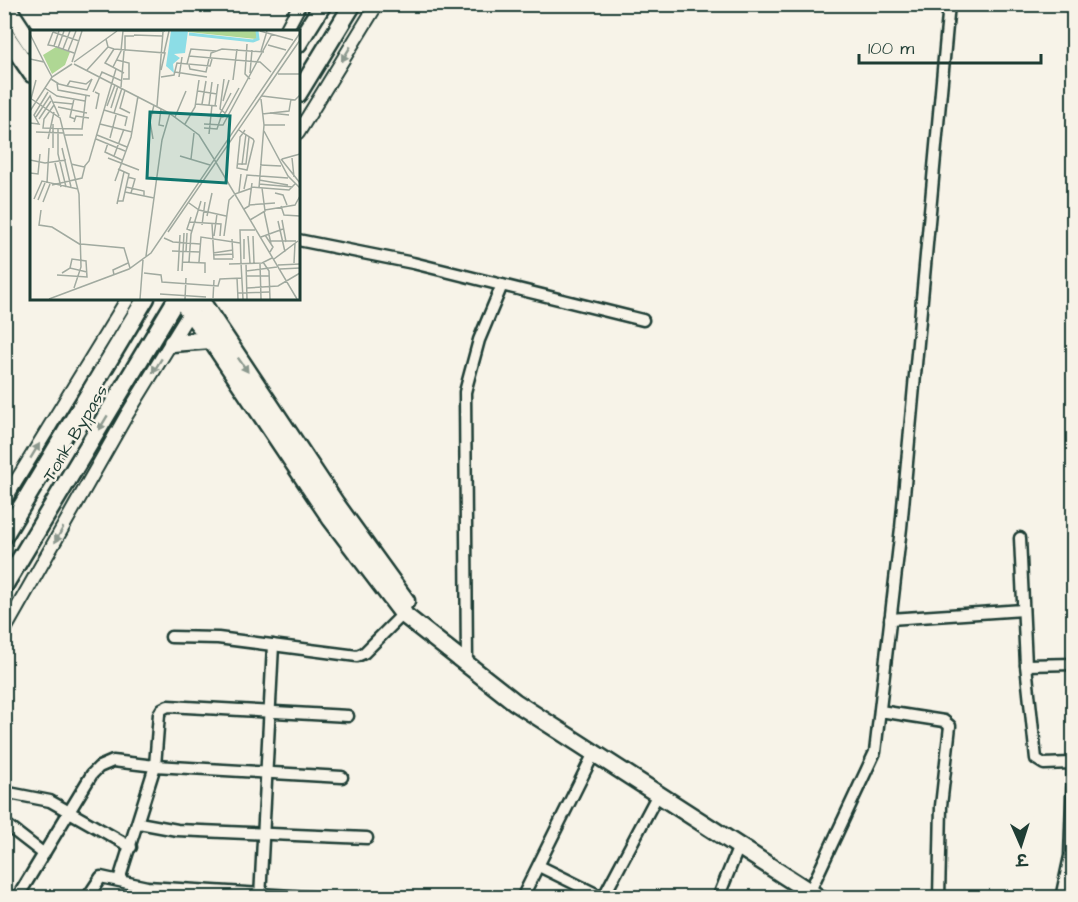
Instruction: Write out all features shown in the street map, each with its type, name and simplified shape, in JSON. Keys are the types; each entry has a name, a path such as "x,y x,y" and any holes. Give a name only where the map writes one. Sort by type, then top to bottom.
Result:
{"main road":[{"path":"4,4 30,42"},
{"path":"300,41 323,4"},
{"path":"300,91 353,4"},
{"path":"4,33 30,71"},
{"path":"4,536 145,300"},
{"path":"189,301 336,504 407,611"},
{"path":"189,301 211,340 331,519 427,632 515,702 814,894"},
{"name":"Tonk Bypass","path":"4,586 155,337 189,301"},
{"path":"172,343 211,340"}],"street":[{"path":"286,30 300,4"},
{"path":"300,130 377,4"},
{"path":"814,894 875,752 890,619 949,4"},
{"path":"300,240 413,263 643,320"},
{"path":"467,666 465,392 479,340 502,285"},
{"path":"4,501 127,300"},
{"path":"4,631 126,416 172,343 189,301"},
{"path":"1020,538 1026,665 1036,759 1044,764 1072,763 1073,769 1071,844 1061,897"},
{"path":"890,619 1023,610"},
{"path":"171,637 218,638 357,656 364,653 407,611"},
{"path":"260,896 273,645"},
{"path":"1026,665 1074,663"},
{"path":"119,880 139,823 155,766 162,709 168,706 348,716"},
{"path":"880,711 944,721 950,726 941,806 939,897"},
{"path":"522,897 594,753"},
{"path":"17,897 99,766 113,761 155,766 342,777"},
{"path":"4,792 33,795 70,810 131,848"},
{"path":"538,866 600,896 605,894 658,794"},
{"path":"4,823 44,854"},
{"path":"139,823 177,830 366,838"},
{"path":"718,897 739,846"},
{"path":"87,897 101,877 119,880 145,892 326,897"}]}
